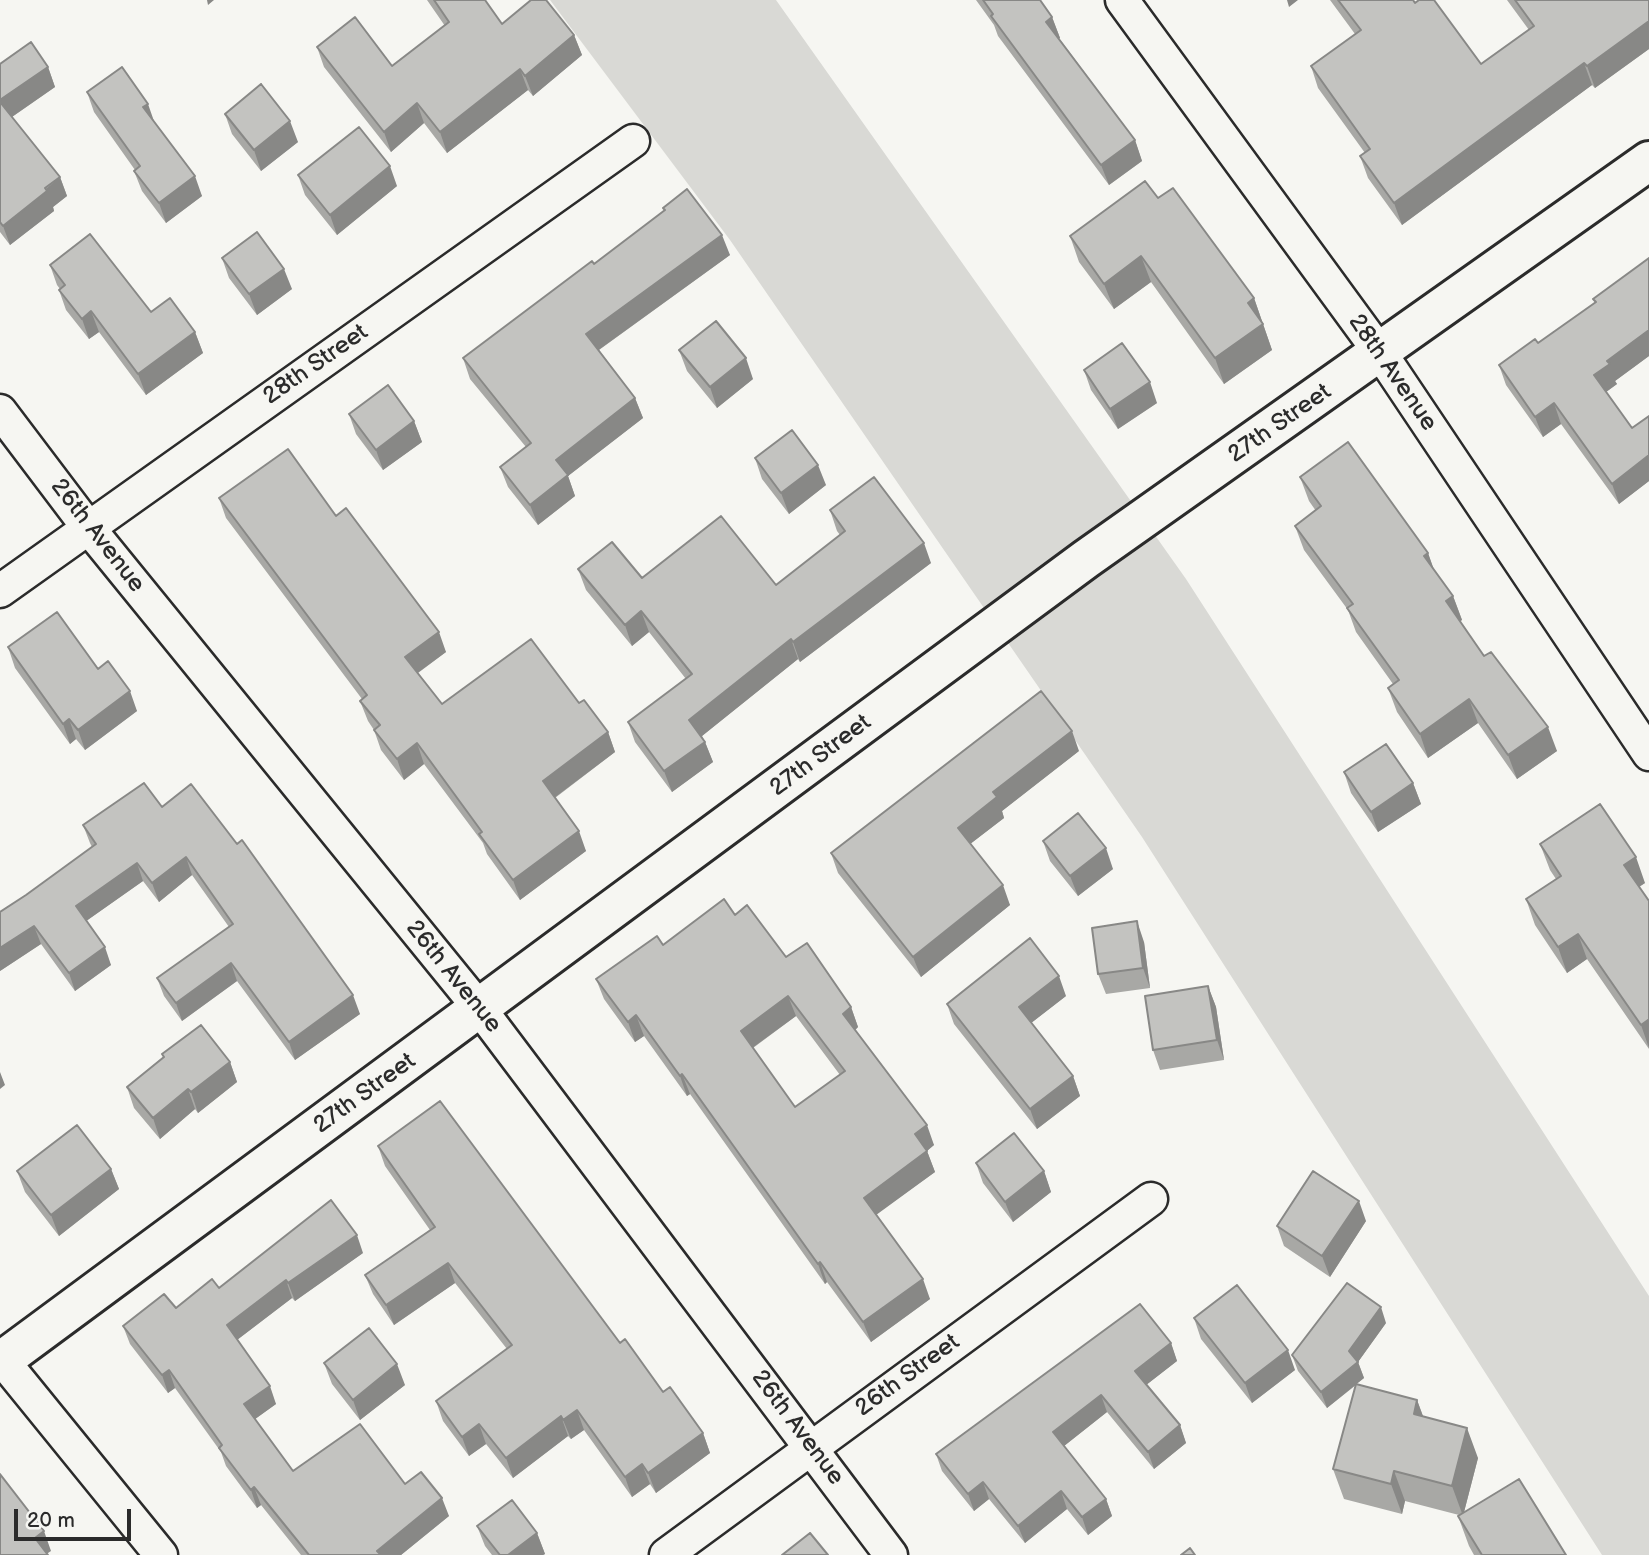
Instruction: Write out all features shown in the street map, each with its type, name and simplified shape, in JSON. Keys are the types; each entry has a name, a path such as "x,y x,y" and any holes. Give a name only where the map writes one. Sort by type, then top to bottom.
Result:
{"street":[{"name":"28th Avenue","path":"1122,0 1381,354 1649,754"},
{"name":"28th Street","path":"0,590 634,141"},
{"name":"27th Street","path":"1,1360 480,1009 1086,559 1381,354 1649,161"},
{"name":"26th Avenue","path":"0,411 87,526 480,1009 891,1555"},
{"name":"26th Street","path":"666,1555 1151,1199"},
{"path":"1,1360 161,1555"}],"shaded area":[{"path":"550,0 776,0 1186,579 1649,1296 1649,1555 1602,1555 1142,837 730,240"}],"building":[{"path":"434,0 485,0 502,24 531,0 546,0 574,35 525,76 520,69 440,132 417,103 384,132 317,47 355,17 392,66 449,22"},
{"path":"983,0 1040,0 1052,17 1046,22 1135,140 1101,165 991,16 993,14"},
{"path":"1338,0 1413,0 1415,3 1419,0 1434,0 1481,64 1534,26 1515,0 1649,0 1649,21 1587,66 1584,63 1394,203 1360,156 1370,149 1311,66 1361,30"},
{"path":"31,42 48,67 0,100 0,64"},
{"path":"122,67 148,104 143,107 195,176 159,203 134,171 140,166 87,92"},
{"path":"261,84 290,121 254,150 225,114"},
{"path":"0,102 60,177 45,188 47,191 3,226 0,222"},
{"path":"359,127 390,166 330,215 298,175"},
{"path":"1145,181 1158,198 1173,188 1254,298 1248,303 1263,324 1215,358 1141,256 1104,284 1070,236"},
{"path":"687,189 722,235 586,334 635,398 556,460 568,475 530,505 500,467 531,443 463,358 592,261 594,264 665,210 663,208"},
{"path":"257,232 284,269 249,294 222,258"},
{"path":"90,234 151,312 170,298 195,332 138,374 91,311 82,319 59,290 65,285 50,265"},
{"path":"1649,258 1649,330 1607,361 1610,364 1594,375 1632,428 1649,416 1649,455 1612,484 1554,403 1535,417 1499,365 1535,339 1538,343 1596,302 1593,299"},
{"path":"716,321 746,358 710,387 679,350"},
{"path":"1122,343 1150,382 1110,409 1084,370"},
{"path":"388,385 414,421 376,450 349,414"},
{"path":"792,430 818,465 781,493 755,458"},
{"path":"1348,442 1428,553 1424,556 1453,596 1446,601 1484,656 1491,652 1548,727 1508,755 1469,699 1420,734 1388,688 1399,680 1347,608 1353,604 1295,526 1321,506 1300,477"},
{"path":"288,449 336,516 346,508 439,632 405,657 442,704 531,639 579,703 584,700 608,732 543,781 579,831 513,880 479,834 482,832 417,743 397,759 374,730 380,725 360,701 367,695 219,498"},
{"path":"874,477 924,543 793,642 791,639 689,720 705,742 664,771 628,722 692,674 641,611 625,625 578,569 612,542 642,578 721,516 776,585 845,531 830,510"},
{"path":"57,612 98,669 108,661 130,691 78,730 69,719 63,724 8,647"},
{"path":"1041,691 1072,731 993,792 997,797 958,828 1003,885 913,957 831,853"},
{"path":"1386,744 1413,783 1371,812 1344,772"},
{"path":"144,783 162,807 191,784 237,844 242,840 353,995 289,1042 231,963 176,1003 157,978 233,924 186,857 152,883 137,863 76,906 105,947 69,973 34,926 0,948 0,912 96,844 83,825"},
{"path":"1600,804 1636,857 1624,865 1649,901 1649,1022 1648,1020 1641,1025 1578,934 1558,947 1526,899 1561,876 1540,844"},
{"path":"1078,813 1106,848 1070,876 1043,841"},
{"path":"724,899 735,915 747,905 786,957 807,943 851,1007 843,1014 927,1125 915,1134 927,1151 864,1198 923,1279 863,1322 820,1262 818,1264 682,1074 680,1076 636,1015 628,1022 596,979 657,936 663,945","holes":["788,996 845,1071 795,1107 741,1031"]},
{"path":"1137,921 1143,968 1098,974 1092,928"},
{"path":"1030,938 1059,976 1019,1007 1073,1076 1030,1109 947,1004"},
{"path":"1208,986 1217,1040 1153,1050 1145,996"},
{"path":"201,1025 230,1062 191,1092 188,1089 153,1118 127,1087 164,1057 162,1054"},
{"path":"440,1101 620,1343 625,1339 663,1392 670,1387 703,1433 648,1473 642,1464 625,1477 577,1410 563,1420 561,1416 506,1458 479,1424 462,1437 436,1401 512,1345 448,1263 386,1305 365,1275 435,1227 378,1146"},
{"path":"77,1125 111,1169 51,1215 17,1171"},
{"path":"1014,1133 1044,1171 1005,1202 976,1163"},
{"path":"1313,1171 1359,1201 1322,1256 1277,1226"},
{"path":"331,1200 357,1235 288,1283 286,1280 227,1325 270,1386 244,1404 293,1471 360,1424 405,1484 421,1472 442,1498 377,1551 381,1555 309,1555 254,1487 251,1490 219,1448 222,1445 169,1370 162,1375 123,1326 164,1294 176,1308 212,1279 219,1288"},
{"path":"1347,1283 1381,1307 1349,1351 1358,1362 1321,1392 1292,1355"},
{"path":"1237,1285 1288,1350 1245,1383 1194,1318"},
{"path":"1140,1304 1171,1343 1135,1371 1180,1425 1148,1452 1101,1395 1053,1432 1106,1499 1082,1517 1061,1491 1018,1526 983,1482 968,1494 936,1454"},
{"path":"369,1328 397,1364 353,1400 324,1363"},
{"path":"1356,1384 1417,1400 1414,1414 1467,1428 1452,1486 1394,1471 1391,1484 1333,1469"},
{"path":"0,1474 44,1531 35,1538 48,1555 0,1555"},
{"path":"1519,1479 1566,1555 1482,1555 1458,1516"},
{"path":"512,1500 537,1533 508,1555 500,1555 477,1526"},
{"path":"810,1533 828,1555 782,1555"},
{"path":"1190,1548 1195,1555 1181,1555"}]}
